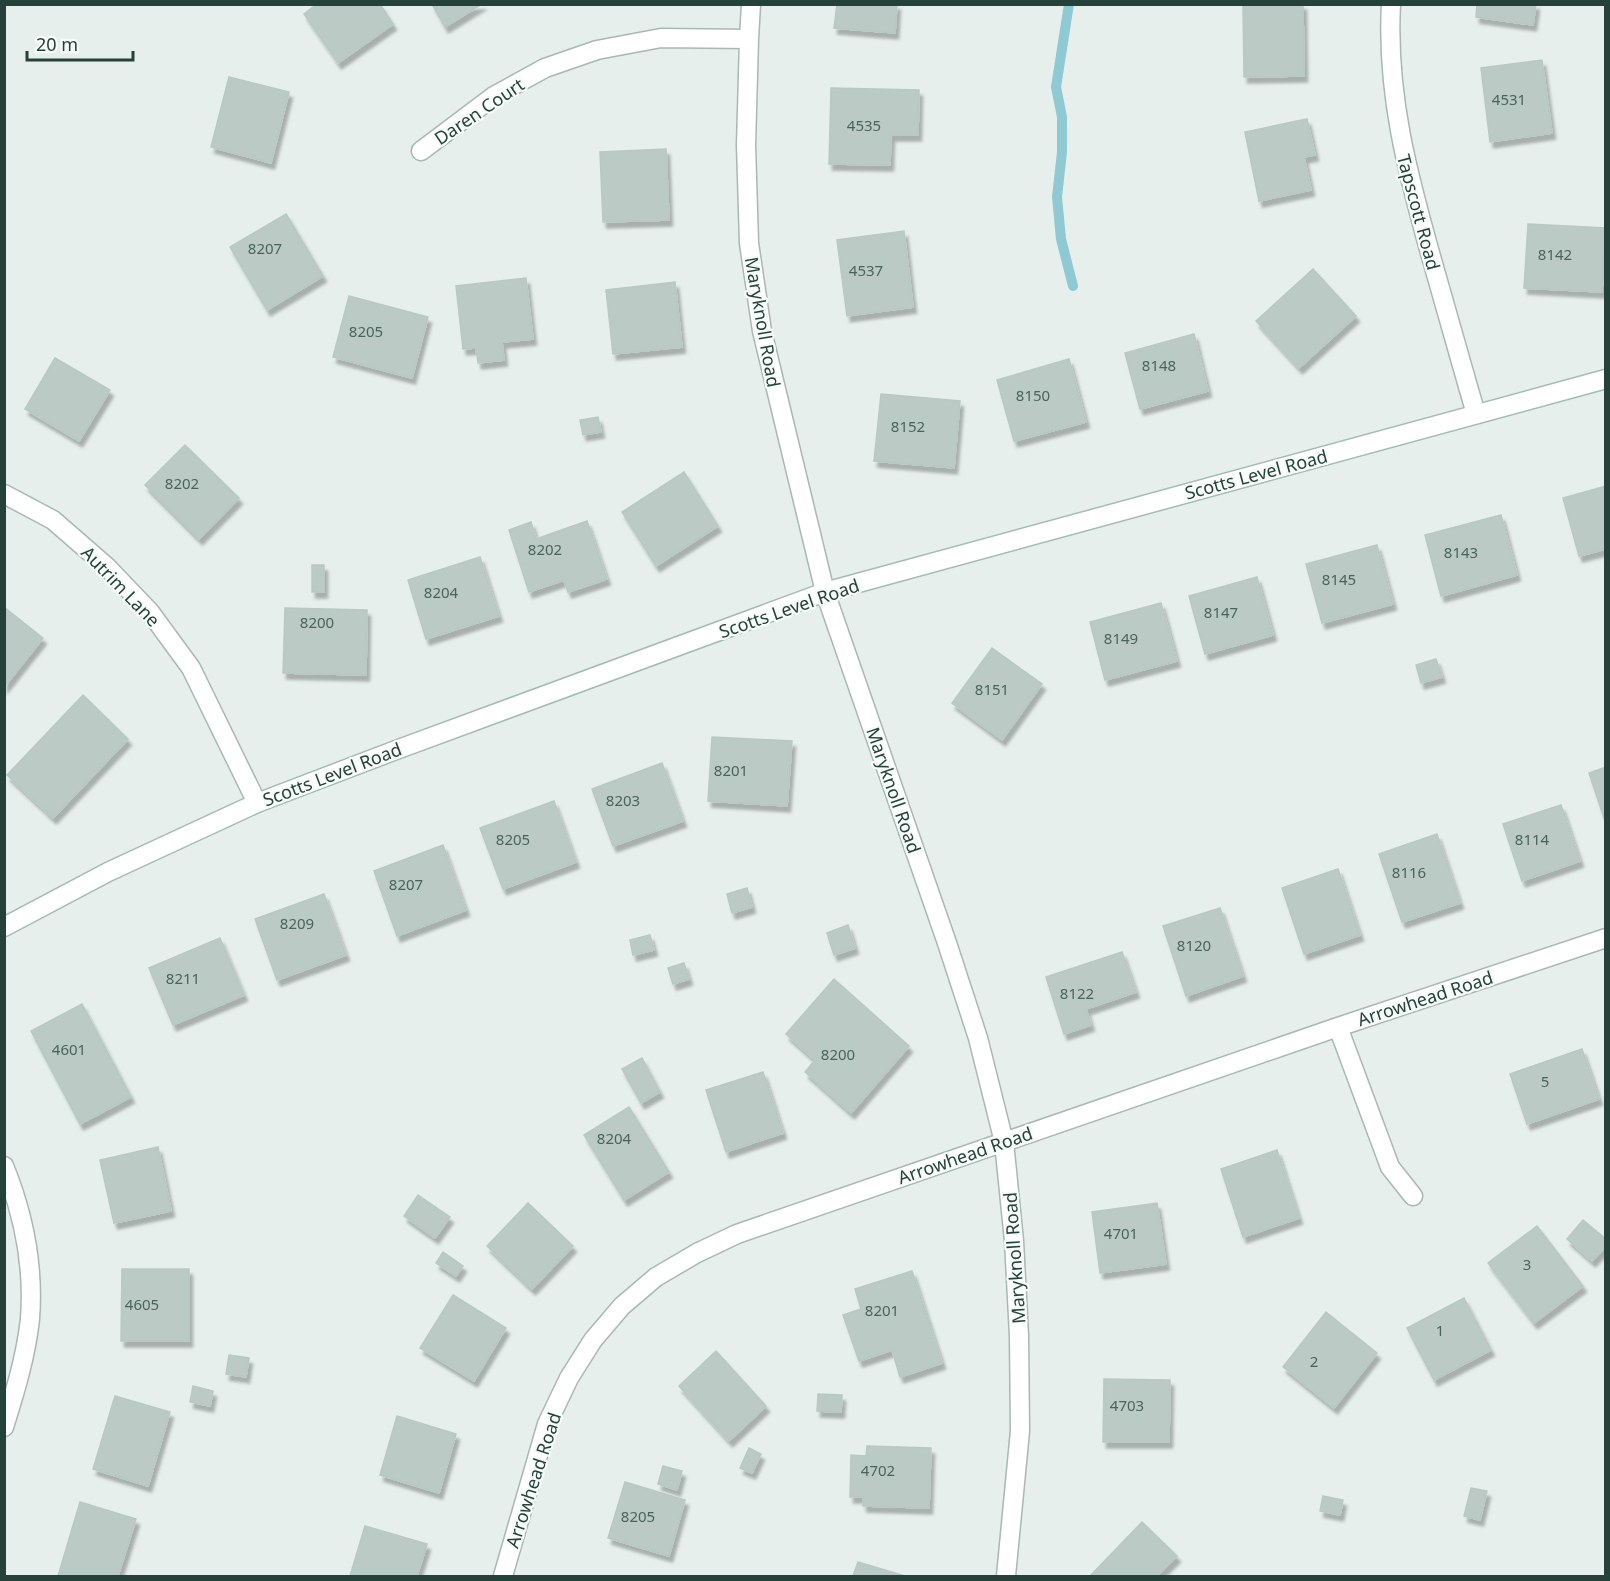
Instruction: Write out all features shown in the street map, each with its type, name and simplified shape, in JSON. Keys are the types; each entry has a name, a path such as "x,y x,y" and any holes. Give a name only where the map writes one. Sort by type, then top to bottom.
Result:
{"street":[{"name":"Maryknoll Road","path":"752,4 746,156 749,243 762,331 825,592 951,954 978,1038 1004,1142 1014,1241 1020,1336 1020,1431 1006,1576"},
{"name":"Tapscott Road","path":"1391,4 1389,34 1392,87 1400,138 1417,207 1476,414"},
{"name":"Daren Court","path":"421,151 495,96 545,68 597,50 661,38 749,39"},
{"name":"Scotts Level Road","path":"4,927 108,872 257,803 825,592 1605,379"},
{"name":"Autrim Lane","path":"4,494 53,520 107,567 150,612 191,668 257,803"},
{"name":"Arrowhead Road","path":"503,1576 548,1424 569,1378 594,1340 622,1306 656,1277 697,1253 737,1234 1338,1027 1605,938"},
{"path":"1338,1027 1390,1167 1413,1196"},
{"path":"4,1166 14,1189 25,1231 31,1274 30,1320 19,1377 4,1426"}],"building":[{"path":"317,4 380,4 393,24 338,63 304,14"},
{"path":"432,4 482,4 445,27"},
{"path":"837,4 897,4 895,33 834,28"},
{"path":"1303,4 1304,76 1244,77 1243,5"},
{"path":"1477,4 1536,4 1533,25 1476,17"},
{"path":"1542,60 1552,133 1490,142 1481,68"},
{"path":"229,77 289,92 271,163 211,147"},
{"path":"831,88 919,90 918,135 891,135 890,165 829,164"},
{"path":"1307,119 1315,155 1304,157 1311,190 1259,201 1245,132"},
{"path":"666,149 669,220 603,222 600,152"},
{"path":"286,214 323,276 267,310 230,247"},
{"path":"1528,224 1606,228 1602,292 1524,288"},
{"path":"904,231 913,307 847,316 837,240"},
{"path":"1313,269 1356,316 1299,368 1256,321"},
{"path":"526,278 533,339 502,342 504,360 478,363 476,348 463,349 456,286"},
{"path":"675,282 682,347 613,354 606,290"},
{"path":"349,296 428,317 412,378 333,357"},
{"path":"1194,334 1208,391 1140,409 1125,353"},
{"path":"55,358 110,390 79,441 25,409"},
{"path":"1069,359 1086,422 1014,441 997,380"},
{"path":"881,394 960,401 954,468 874,461"},
{"path":"598,417 601,432 583,435 580,420"},
{"path":"185,445 239,498 199,539 145,485"},
{"path":"684,472 718,526 656,566 622,512"},
{"path":"1606,486 1606,549 1579,556 1563,498"},
{"path":"1501,515 1517,575 1441,596 1425,535"},
{"path":"587,521 607,579 568,592 564,580 529,592 509,530 531,522 536,539"},
{"path":"1377,545 1393,604 1322,623 1306,564"},
{"path":"480,557 499,616 426,639 408,580"},
{"path":"312,565 324,565 324,592 312,592"},
{"path":"1257,577 1273,635 1205,654 1189,596"},
{"path":"1161,603 1177,661 1105,680 1090,622"},
{"path":"4,607 43,638 4,687"},
{"path":"285,608 367,610 366,675 283,673"},
{"path":"992,648 1042,684 1002,740 952,703"},
{"path":"1436,659 1442,677 1421,683 1416,665"},
{"path":"83,695 128,739 53,818 7,775"},
{"path":"712,737 792,741 787,806 708,801"},
{"path":"662,763 683,821 613,846 592,789"},
{"path":"1606,767 1606,824 1589,773"},
{"path":"554,801 576,862 503,889 480,828"},
{"path":"1561,805 1580,861 1522,881 1503,824"},
{"path":"1437,834 1460,903 1402,922 1379,854"},
{"path":"443,845 466,910 397,936 374,871"},
{"path":"1338,869 1360,935 1304,954 1282,888"},
{"path":"747,888 752,907 732,913 727,894"},
{"path":"324,894 346,955 277,980 255,919"},
{"path":"1220,908 1243,976 1186,996 1163,926"},
{"path":"848,925 855,948 834,955 827,933"},
{"path":"650,935 654,950 633,955 630,940"},
{"path":"220,938 244,995 173,1025 149,968"},
{"path":"1122,952 1136,992 1086,1009 1091,1025 1064,1034 1046,977"},
{"path":"684,963 689,979 673,984 668,968"},
{"path":"834,979 909,1046 851,1113 805,1072 815,1060 786,1034"},
{"path":"82,1004 131,1097 80,1124 31,1031"},
{"path":"1582,1049 1599,1099 1527,1124 1510,1074"},
{"path":"642,1058 660,1092 641,1103 622,1069"},
{"path":"763,1072 783,1133 726,1152 706,1090"},
{"path":"629,1107 669,1172 624,1200 584,1135"},
{"path":"158,1147 171,1211 114,1223 100,1160"},
{"path":"1277,1150 1299,1218 1243,1237 1221,1169"},
{"path":"418,1195 450,1217 435,1238 404,1216"},
{"path":"528,1203 573,1246 532,1289 487,1246"},
{"path":"1157,1203 1166,1264 1100,1273 1092,1212"},
{"path":"1583,1220 1606,1239 1606,1246 1592,1261 1567,1239"},
{"path":"1537,1226 1583,1286 1534,1323 1488,1263"},
{"path":"443,1252 463,1266 456,1276 436,1263"},
{"path":"122,1269 189,1269 189,1341 121,1341"},
{"path":"912,1271 942,1363 900,1377 892,1350 859,1361 843,1315 861,1309 855,1289"},
{"path":"453,1295 506,1328 474,1381 420,1348"},
{"path":"1464,1298 1491,1350 1434,1380 1407,1328"},
{"path":"1326,1312 1377,1353 1334,1408 1283,1367"},
{"path":"716,1351 766,1406 729,1441 679,1386"},
{"path":"229,1355 249,1358 246,1377 226,1374"},
{"path":"1104,1379 1170,1380 1169,1442 1103,1442"},
{"path":"193,1386 213,1391 210,1406 190,1402"},
{"path":"818,1394 842,1395 841,1412 817,1411"},
{"path":"115,1396 170,1412 148,1486 93,1469"},
{"path":"397,1416 456,1434 439,1493 380,1475"},
{"path":"867,1446 931,1448 929,1508 863,1506 863,1497 850,1497 851,1455 866,1456"},
{"path":"749,1448 761,1454 752,1473 740,1468"},
{"path":"663,1466 682,1471 677,1490 658,1484"},
{"path":"625,1482 685,1500 669,1556 608,1538"},
{"path":"1471,1488 1487,1491 1480,1520 1464,1516"},
{"path":"1323,1496 1343,1500 1340,1515 1320,1511"},
{"path":"80,1502 136,1519 118,1576 58,1576"},
{"path":"1142,1522 1177,1556 1157,1576 1090,1576"},
{"path":"365,1526 427,1544 417,1576 350,1576"},
{"path":"858,1562 905,1576 853,1576"}],"waterway":[{"path":"1069,4 1056,87 1062,117 1062,152 1057,197 1061,239 1073,286"}]}
